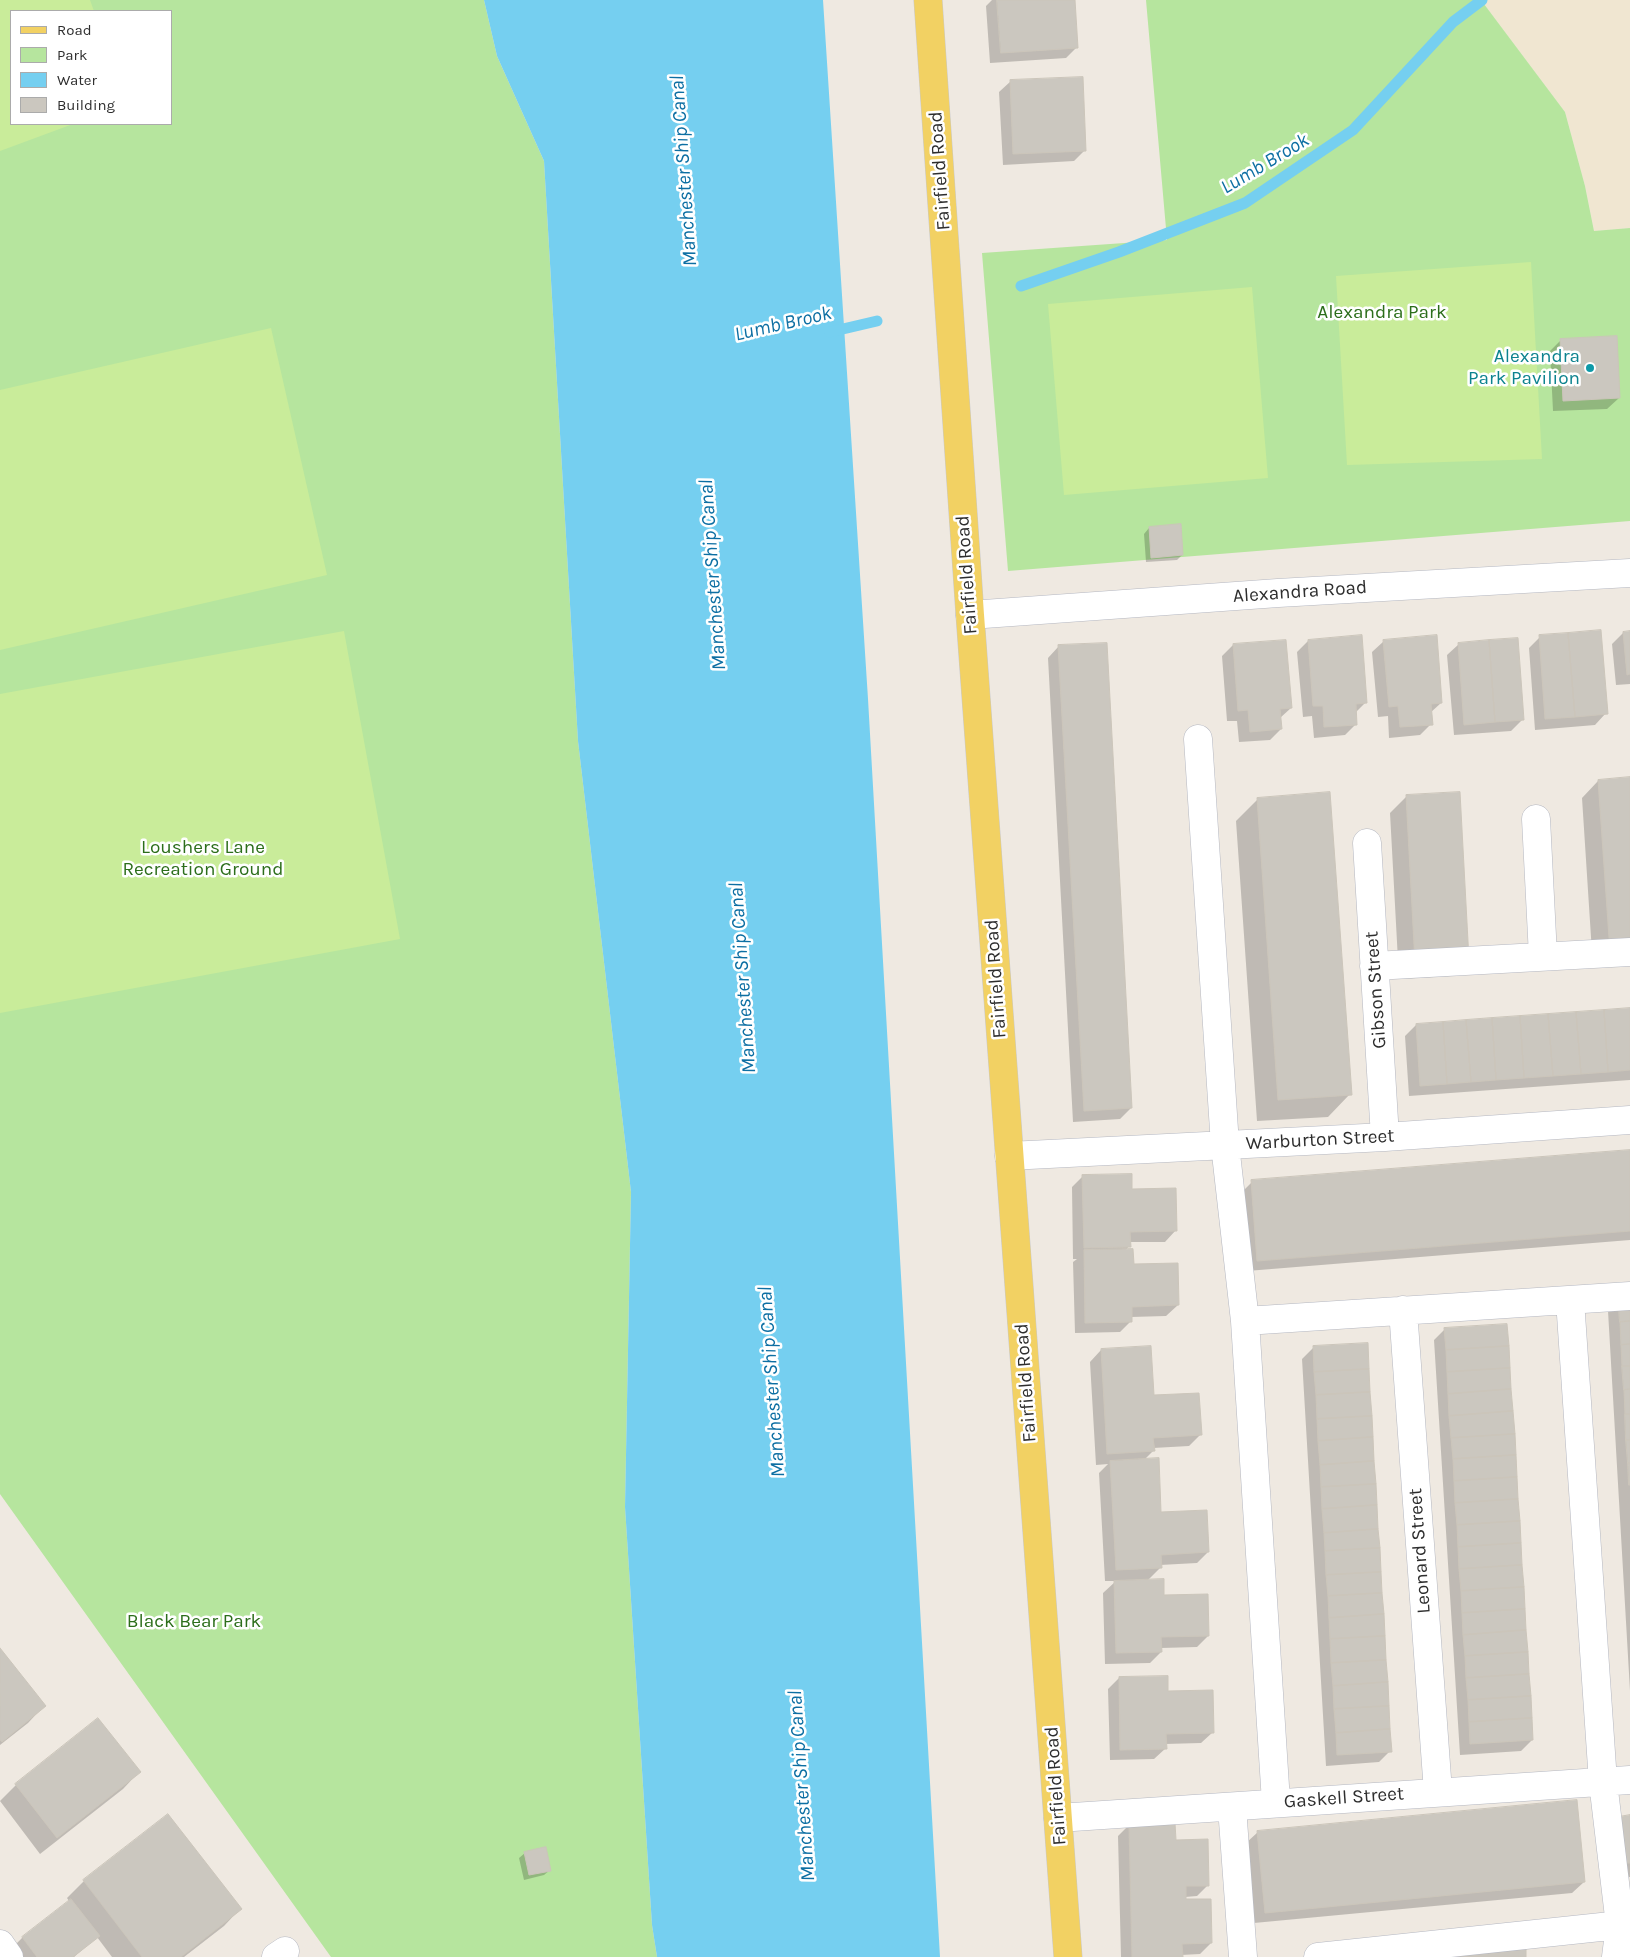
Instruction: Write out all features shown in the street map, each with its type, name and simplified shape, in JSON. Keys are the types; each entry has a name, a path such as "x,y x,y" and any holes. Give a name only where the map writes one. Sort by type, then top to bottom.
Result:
{"main road":[{"name":"Fairfield Road","path":"928,0 970,615 1068,1957"}],"street":[{"name":"Alexandra Road","path":"970,615 1278,593 1630,572"},
{"path":"1198,739 1225,1145 1245,1321 1276,1802"},
{"path":"1536,819 1542,956"},
{"name":"Gibson Street","path":"1367,842 1385,1137"},
{"path":"1374,966 1630,952"},
{"name":"Warburton Street","path":"1009,1156 1385,1137 1630,1120"},
{"path":"1245,1321 1630,1296"},
{"path":"1318,1957 1622,1941 1603,1782 1570,1300"},
{"name":"Leonard Street","path":"1402,1310 1438,1792"},
{"name":"Gaskell Street","path":"1058,1818 1232,1807 1276,1802 1630,1780"},
{"path":"1232,1807 1243,1957"},
{"path":"0,1944 9,1957"}],"shaded area":[{"path":"1481,0 1630,0 1630,228 1594,231 1585,186 1565,112"}],"green space":[{"path":"0,0 484,0 497,56 544,161 578,741 631,1192 625,1507 652,1925 657,1957 331,1957 0,1494"},
{"path":"0,0 90,0 94,10 10,10 10,125 70,125 0,151"},
{"name":"Alexandra Park","path":"1146,0 1481,0 1565,112 1585,186 1594,231 1630,228 1630,521 1008,571 982,253 1167,240"},
{"path":"1531,262 1542,459 1347,465 1336,276"},
{"path":"1252,287 1268,478 1064,495 1048,304"},
{"path":"271,328 327,575 0,650 0,390"},
{"name":"Loushers Lane Recreation Ground","path":"344,631 400,939 0,1013 0,694"}],"water":[{"name":"Manchester Ship Canal","path":"484,0 823,0 868,699 940,1957 657,1957 652,1925 625,1507 631,1192 578,741 544,161 497,56"}],"building":[{"path":"997,0 1075,0 1078,48 1001,53"},
{"path":"1083,77 1086,151 1013,154 1010,80"},
{"name":"Alexandra Park Pavilion","path":"1617,336 1620,398 1563,401 1560,339"},
{"path":"1181,524 1183,555 1151,558 1149,527"},
{"path":"1601,630 1608,714 1575,717 1568,633"},
{"path":"1630,631 1630,674 1627,675 1623,632"},
{"path":"1568,633 1575,717 1545,719 1539,635"},
{"path":"1362,635 1367,703 1356,704 1357,725 1324,727 1323,706 1313,706 1308,640"},
{"path":"1437,635 1442,703 1431,704 1433,725 1400,727 1398,706 1389,707 1383,640"},
{"path":"1518,638 1524,720 1495,722 1489,640"},
{"path":"1286,640 1292,708 1280,709 1282,729 1250,732 1248,710 1238,711 1233,644"},
{"path":"1489,640 1495,722 1464,725 1458,643"},
{"path":"1107,643 1132,1108 1084,1111 1058,645"},
{"path":"1630,777 1630,950 1610,952 1598,780"},
{"path":"1330,792 1352,1095 1278,1100 1257,798"},
{"path":"1460,792 1469,960 1415,963 1406,795"},
{"path":"1630,1008 1630,1070 1608,1072 1604,1010"},
{"path":"1604,1010 1608,1072 1581,1074 1576,1012"},
{"path":"1576,1012 1581,1074 1553,1076 1548,1014"},
{"path":"1548,1014 1553,1076 1524,1078 1520,1016"},
{"path":"1520,1016 1524,1078 1496,1080 1492,1018"},
{"path":"1492,1018 1496,1080 1471,1082 1466,1020"},
{"path":"1466,1020 1471,1082 1447,1084 1443,1022"},
{"path":"1443,1022 1447,1084 1420,1086 1416,1024"},
{"path":"1630,1150 1630,1231 1257,1261 1251,1180"},
{"path":"1132,1174 1132,1189 1176,1188 1177,1231 1130,1232 1131,1247 1084,1248 1082,1175"},
{"path":"1133,1249 1134,1264 1178,1263 1179,1305 1132,1307 1132,1322 1085,1323 1084,1250"},
{"path":"1618,1298 1630,1298 1630,1321 1620,1322"},
{"path":"1630,1321 1630,1344 1621,1345 1620,1322"},
{"path":"1507,1324 1509,1346 1446,1350 1444,1328"},
{"path":"1368,1343 1369,1369 1314,1372 1313,1346"},
{"path":"1630,1344 1630,1366 1622,1366 1621,1345"},
{"path":"1151,1346 1154,1395 1199,1393 1202,1435 1153,1438 1155,1451 1107,1454 1101,1349"},
{"path":"1509,1346 1510,1368 1447,1372 1446,1350"},
{"path":"1622,1366 1630,1366 1630,1389 1624,1390"},
{"path":"1510,1368 1511,1389 1448,1394 1447,1372"},
{"path":"1369,1369 1370,1392 1316,1395 1314,1372"},
{"path":"1511,1389 1513,1411 1449,1416 1448,1394"},
{"path":"1630,1389 1630,1414 1625,1414 1624,1390"},
{"path":"1370,1392 1372,1416 1317,1419 1316,1395"},
{"path":"1513,1411 1515,1434 1451,1438 1449,1416"},
{"path":"1625,1414 1630,1414 1630,1440 1626,1440"},
{"path":"1372,1416 1373,1437 1318,1441 1317,1419"},
{"path":"1515,1434 1516,1455 1453,1459 1451,1438"},
{"path":"1373,1437 1374,1461 1320,1465 1318,1441"},
{"path":"1626,1440 1630,1440 1630,1463 1628,1463"},
{"path":"1516,1455 1517,1477 1454,1481 1453,1459"},
{"path":"1159,1458 1161,1512 1207,1510 1209,1552 1161,1555 1162,1568 1116,1570 1110,1461"},
{"path":"1374,1461 1376,1484 1321,1487 1320,1465"},
{"path":"1628,1463 1630,1463 1630,1485 1629,1485"},
{"path":"1517,1477 1518,1499 1455,1503 1454,1481"},
{"path":"1376,1484 1377,1505 1322,1509 1321,1487"},
{"path":"1518,1499 1520,1521 1457,1525 1455,1503"},
{"path":"1377,1505 1378,1529 1324,1533 1322,1509"},
{"path":"1520,1521 1521,1543 1458,1547 1457,1525"},
{"path":"1378,1529 1380,1548 1325,1551 1324,1533"},
{"path":"1521,1543 1522,1565 1459,1569 1458,1547"},
{"path":"1380,1548 1381,1572 1326,1575 1325,1551"},
{"path":"1522,1565 1524,1587 1461,1591 1459,1569"},
{"path":"1381,1572 1382,1593 1328,1596 1326,1575"},
{"path":"1164,1579 1164,1595 1208,1594 1209,1636 1161,1637 1162,1652 1116,1653 1114,1581"},
{"path":"1524,1587 1525,1609 1462,1613 1461,1591"},
{"path":"1382,1593 1384,1614 1329,1618 1328,1596"},
{"path":"1525,1609 1526,1630 1463,1635 1462,1613"},
{"path":"1384,1614 1385,1636 1330,1639 1329,1618"},
{"path":"1526,1630 1528,1652 1465,1656 1463,1635"},
{"path":"1385,1636 1386,1660 1331,1663 1330,1639"},
{"path":"0,1648 46,1706 2,1742 0,1740"},
{"path":"1528,1652 1529,1674 1466,1678 1465,1656"},
{"path":"1386,1660 1388,1682 1333,1686 1331,1663"},
{"path":"1529,1674 1531,1696 1468,1700 1466,1678"},
{"path":"1168,1676 1168,1691 1213,1690 1214,1733 1166,1734 1167,1749 1120,1750 1119,1677"},
{"path":"1388,1682 1389,1706 1334,1709 1333,1686"},
{"path":"1531,1696 1532,1718 1469,1722 1468,1700"},
{"path":"1389,1706 1390,1729 1336,1733 1334,1709"},
{"path":"98,1718 141,1772 57,1838 15,1784"},
{"path":"1532,1718 1533,1740 1470,1744 1469,1722"},
{"path":"1390,1729 1392,1752 1337,1755 1336,1733"},
{"path":"1577,1800 1585,1882 1265,1913 1257,1831"},
{"path":"168,1814 242,1909 181,1957 142,1957 83,1880"},
{"path":"1630,1815 1630,1863 1623,1863 1619,1817"},
{"path":"1175,1823 1176,1840 1208,1839 1209,1886 1186,1886 1186,1899 1211,1899 1212,1943 1182,1944 1183,1957 1132,1957 1129,1824"},
{"path":"546,1847 551,1871 529,1875 524,1852"},
{"path":"71,1899 100,1936 73,1957 37,1957 22,1937"},
{"path":"1526,1944 1526,1957 1433,1957"}],"waterway":[{"name":"Lumb Brook","path":"1021,286 1119,252 1245,203 1353,130 1453,22 1482,0"},
{"name":"Lumb Brook","path":"830,332 877,321"}],"place":[{"name":"Alexandra Park Pavilion","path":"1590,368"}],"park label":[{"name":"Black Bear Park","path":"194,1622"}]}
